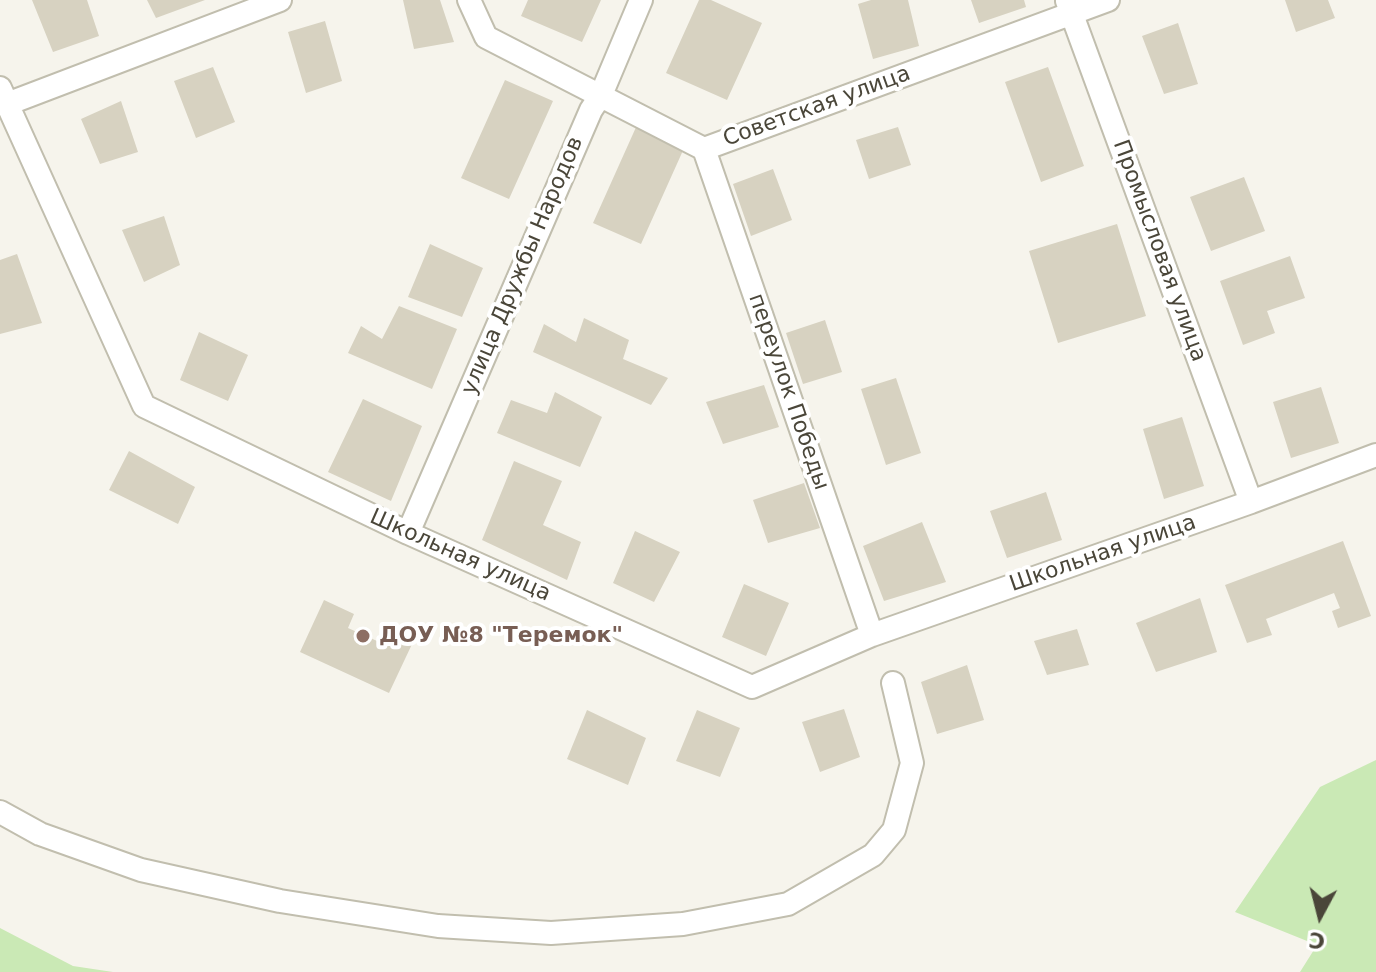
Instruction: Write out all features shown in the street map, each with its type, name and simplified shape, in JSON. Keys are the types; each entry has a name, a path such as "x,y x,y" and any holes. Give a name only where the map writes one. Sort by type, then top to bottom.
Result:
{"street":[{"path":"3,96 280,0"},
{"name":"Советская улица","path":"469,0 486,37 704,149 1069,7 1108,0"},
{"name":"улица Дружбы Народов","path":"408,533 641,0"},
{"name":"Промысловая улица","path":"1069,7 1251,502"},
{"name":"Школьная улица","path":"3,96 144,406 408,533 752,687 872,635 1376,455"},
{"name":"переулок Победы","path":"704,149 872,635"},
{"path":"0,812 40,834 141,870 294,903 438,926 551,933 683,924 788,904 873,855 894,830 912,763 893,683"}],"green space":[{"path":"1376,760 1376,972 1300,972 1317,945 1235,912 1320,787"},
{"path":"0,928 73,966 113,972 0,972"}],"building":[{"path":"32,0 87,0 99,36 53,52"},
{"path":"147,0 205,0 156,18"},
{"path":"403,0 440,0 454,42 414,49"},
{"path":"528,0 601,0 582,42 521,16"},
{"path":"699,0 711,0 762,23 727,100 666,73"},
{"path":"871,0 908,0 919,46 873,59 858,4"},
{"path":"971,0 1024,0 1026,7 979,23"},
{"path":"1285,0 1328,0 1335,18 1296,32"},
{"path":"325,21 342,81 306,93 288,32"},
{"path":"1178,23 1198,84 1164,94 1142,36"},
{"path":"213,67 235,122 196,138 174,81"},
{"path":"1048,67 1084,166 1041,182 1005,82"},
{"path":"505,80 553,101 509,199 461,178"},
{"path":"121,101 138,152 100,164 81,119"},
{"path":"637,125 685,146 641,244 593,223"},
{"path":"898,127 911,165 869,179 856,140"},
{"path":"773,169 792,220 751,236 733,184"},
{"path":"1244,177 1265,231 1211,251 1190,197"},
{"path":"164,216 180,265 144,282 122,230"},
{"path":"1117,224 1146,316 1058,343 1029,251"},
{"path":"430,244 483,268 462,317 408,297"},
{"path":"17,254 42,323 0,334 0,260"},
{"path":"1290,256 1305,298 1267,311 1275,333 1243,345 1220,281"},
{"path":"399,306 457,329 432,389 348,353 361,326 382,339"},
{"path":"584,318 629,340 623,359 668,378 651,405 533,352 544,324 576,342"},
{"path":"825,320 842,372 803,384 786,333"},
{"path":"199,332 248,355 228,401 180,380"},
{"path":"896,378 921,453 886,465 861,389"},
{"path":"764,385 779,427 723,444 706,402"},
{"path":"1321,387 1339,443 1291,458 1273,402"},
{"path":"555,392 602,417 580,467 497,433 511,400 547,413"},
{"path":"363,399 422,426 391,501 328,472"},
{"path":"1182,417 1204,486 1164,499 1143,429"},
{"path":"129,451 195,487 178,524 109,490"},
{"path":"514,461 562,481 543,525 581,542 567,580 482,540"},
{"path":"804,483 820,528 768,543 753,500"},
{"path":"1046,492 1062,540 1007,558 990,511"},
{"path":"922,522 946,582 884,601 863,546"},
{"path":"635,531 680,552 654,602 613,583"},
{"path":"1343,541 1371,616 1338,628 1332,611 1340,608 1334,593 1266,619 1272,635 1247,643 1225,585"},
{"path":"744,584 789,603 766,656 722,637"},
{"path":"1200,598 1217,652 1156,672 1136,623"},
{"path":"324,600 354,614 348,628 386,645 392,633 413,642 389,693 300,652"},
{"path":"1077,629 1089,665 1047,675 1034,641"},
{"path":"967,665 984,720 937,734 921,682"},
{"path":"844,709 860,757 820,772 802,722"},
{"path":"587,710 646,738 628,785 567,759"},
{"path":"697,710 740,728 720,777 676,761"}],"place":[{"name":"ДОУ №8 \"Теремок\"","path":"363,636"}]}
